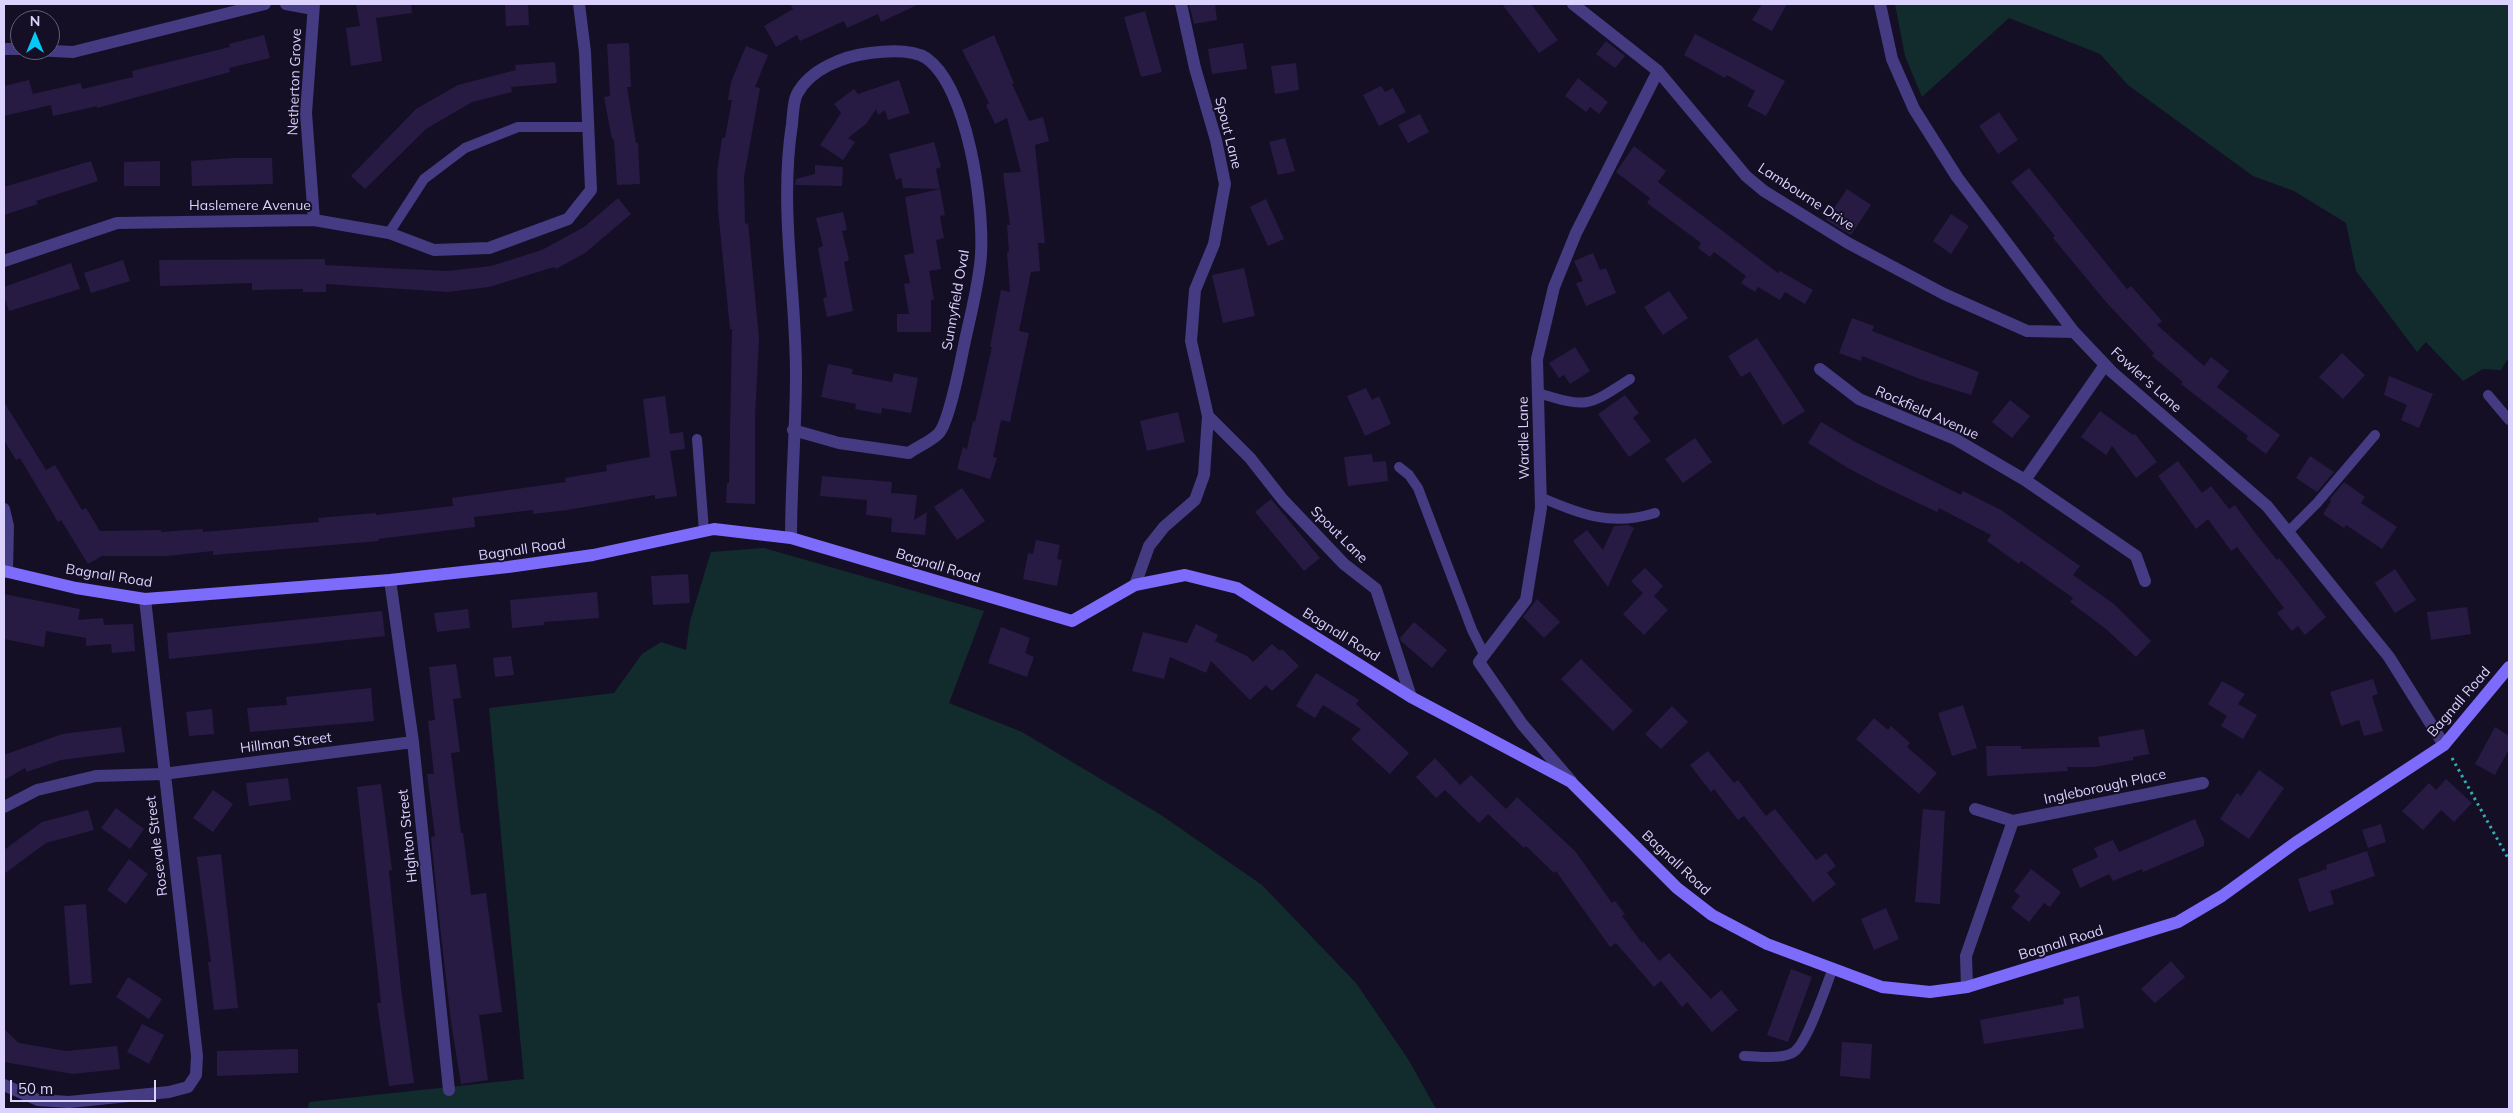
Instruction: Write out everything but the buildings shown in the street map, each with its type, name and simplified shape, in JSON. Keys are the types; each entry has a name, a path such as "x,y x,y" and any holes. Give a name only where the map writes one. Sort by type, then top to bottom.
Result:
{"street":[{"path":"60,51 74,52 265,4"},
{"path":"286,4 314,6"},
{"name":"Haslemere Avenue","path":"4,261 117,222 314,220 389,233 434,250 488,248 568,219 591,190 585,52 579,4"},
{"name":"Spout Lane","path":"1135,585 1149,546 1164,527 1196,500 1204,475 1208,416 1191,341 1196,290 1214,244 1225,184 1182,4"},
{"name":"Lambourne Drive","path":"1573,4 1658,71 1746,176 1764,191 1848,243 1944,294 2027,330 2074,332"},
{"name":"Fowler's Lane","path":"1880,4 1892,59 1914,109 1957,177 2074,332 2105,365 2267,506 2389,657 2444,745"},
{"name":"Netherton Grove","path":"314,6 306,112 314,220"},
{"name":"Sunnyfield Oval","path":"791,538 793,430 796,376 795,326 786,190 789,139 796,96 807,80 831,64 868,54 896,52 924,57 944,76 957,105 977,170 981,255 957,382 939,433 909,452 839,443 793,430"},
{"name":"Wardle Lane","path":"1484,654 1526,600 1540,508 1537,359 1554,287 1576,233 1658,71"},
{"path":"2025,480 2105,365"},
{"name":"Rockfield Avenue","path":"1820,369 1859,399 1955,439 2025,480 2136,556 2145,581"},
{"name":"Spout Lane","path":"1208,416 1250,458 1284,500 1344,564 1376,590 1411,697"},
{"path":"4,509 8,526 5,572"},
{"name":"Bagnall Road","path":"5,572 76,588 145,599 390,580 593,555 714,529 791,538 1072,621 1135,585 1185,575 1237,588 1411,697 1571,782 1677,888 1712,915 1767,944 1882,987 1930,992 1967,987 2178,922 2222,896 2295,844 2444,745 2509,667"},
{"name":"Highton Street","path":"390,580 413,742 449,1090"},
{"name":"Rosevale Street","path":"4,1086 38,1100 69,1102 170,1092 188,1087 196,1075 197,1056 163,774 145,599"},
{"path":"1484,654 1479,662 1484,670 1522,724 1571,782"},
{"name":"Hillman Street","path":"4,807 37,790 96,776 163,774 413,742"},
{"name":"Ingleborough Place","path":"1975,809 2013,821 2203,782"},
{"path":"1967,987 1966,956 2013,821"}],"lane":[{"path":"389,233 424,179 466,148 518,127 587,127"},
{"path":"1538,393 1574,404 1596,401 1630,379"},
{"path":"2488,395 2509,420"},
{"path":"2288,531 2317,503 2375,435"},
{"path":"697,439 704,531"},
{"path":"1399,467 1409,475 1418,488 1472,630 1484,654"},
{"path":"1540,497 1576,512 1604,519 1642,517 1655,513"},
{"path":"1744,1056 1782,1056 1794,1052 1803,1040 1820,1004 1833,968"}],"path":[{"path":"2444,745 2509,860"}],"green space":[{"path":"1895,4 2509,4 2509,362 2507,360 2501,370 2483,369 2463,381 2426,342 2417,352 2356,271 2346,223 2294,191 2253,176 2128,85 2100,54 2009,18 1922,97 1905,56"},
{"path":"764,548 984,611 949,703 1022,732 1161,815 1262,885 1356,983 1408,1059 1436,1109 308,1109 309,1102 524,1079 489,708 614,693 642,654 661,642 686,650 690,621 711,552"}]}
